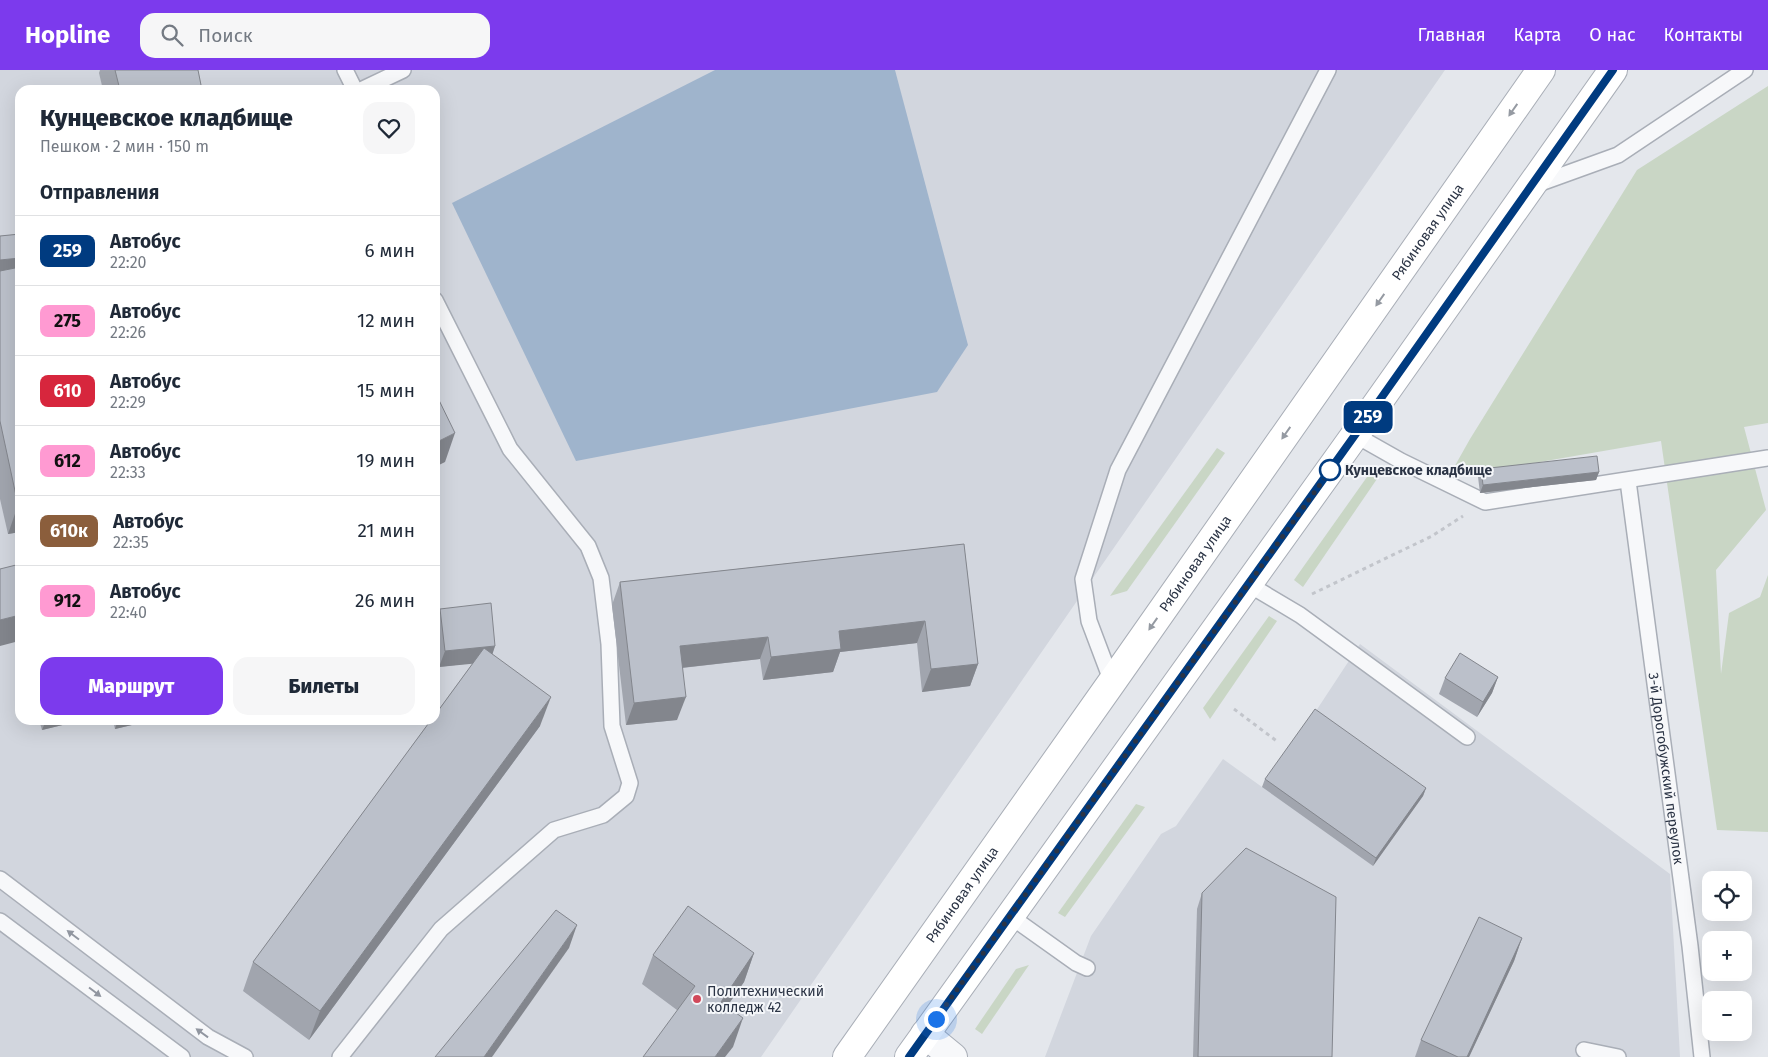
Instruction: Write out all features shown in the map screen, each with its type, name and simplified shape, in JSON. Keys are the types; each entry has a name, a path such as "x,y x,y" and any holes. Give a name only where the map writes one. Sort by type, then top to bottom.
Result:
{"main road":[{"name":"Рябиновая улица","path":"847,1057 1541,70"},
{"path":"909,1057 1355,435 1613,70"}],"street":[{"path":"925,1034 953,1057"}],"lane":[{"path":"345,70 352,85"},
{"path":"372,85 403,70"},
{"path":"1112,682 1089,621 1083,579 1115,478 1328,70"},
{"path":"1529,187 1618,155 1745,70"},
{"path":"340,1057 441,929 554,830 602,814 626,796 630,783 612,726 609,644 601,578 588,546 510,449 440,310"},
{"path":"1355,435 1401,461 1485,502 1768,458"},
{"name":"3-й Дорогобужский переулок","path":"1628,481 1689,936 1702,1057"},
{"path":"1248,584 1300,615 1467,737"},
{"path":"0,879 208,1037 245,1057"},
{"path":"1010,916 1076,963 1087,968"},
{"path":"0,921 182,1057"},
{"path":"1584,1050 1618,1057"}],"path":[{"path":"1312,594 1432,536 1485,502"},
{"path":"1234,709 1278,742"}],"shaded area":[{"path":"0,70 1445,70 761,1057 0,1057"},
{"path":"1360,644 1670,874 1680,1057 1045,1057 1091,936 1161,834 1176,826 1223,759 1262,787 1312,717"}],"green space":[{"name":"Кунцевское кладбище","path":"1768,86 1768,423 1744,427 1766,510 1716,570 1721,674 1729,613 1760,597 1768,575 1768,832 1717,830 1661,441 1448,478 1470,439 1637,170"},
{"path":"1217,448 1225,453 1127,591 1110,596"},
{"path":"1379,476 1303,587 1294,580 1367,477"},
{"path":"1269,616 1277,621 1210,719 1203,708"},
{"path":"1136,804 1145,807 1065,917 1058,913"},
{"path":"1029,965 982,1034 975,1029 1016,969"}],"water":[{"path":"715,70 895,70 968,345 937,392 576,461 452,203"}],"building":[{"path":"115,70 198,70 201,85 119,85"},
{"path":"15,234 15,258 0,260 0,236"},
{"path":"15,268 15,491 0,421 0,271"},
{"path":"440,402 455,433 440,440"},
{"path":"1597,456 1599,472 1483,485 1481,469"},
{"path":"964,544 978,664 931,669 925,621 839,631 841,649 771,657 768,637 680,646 686,697 634,703 620,582"},
{"path":"15,565 15,616 0,620 0,569"},
{"path":"491,603 495,646 445,651 440,609"},
{"path":"484,648 551,697 320,1011 253,962 427,725 440,725 440,708"},
{"path":"1460,653 1498,677 1483,702 1445,678"},
{"path":"1315,709 1426,788 1376,858 1265,779"},
{"path":"1246,848 1336,897 1332,1057 1198,1057 1202,893"},
{"path":"688,906 754,953 721,1002 743,1018 715,1057 643,1057 695,986 653,955"},
{"path":"556,910 577,925 484,1057 435,1057"},
{"path":"1479,917 1522,938 1467,1057 1458,1057 1421,1040"}],"bus line":[{"name":"259","path":"909,1057 1355,435 1613,70"}],"place":[{"name":"Кунцевское кладбище","path":"1330,470"},
{"name":"Политехнический колледж 42","path":"697,999"}],"route":[{"path":"936,1019 1334,465 1330,470"}]}
